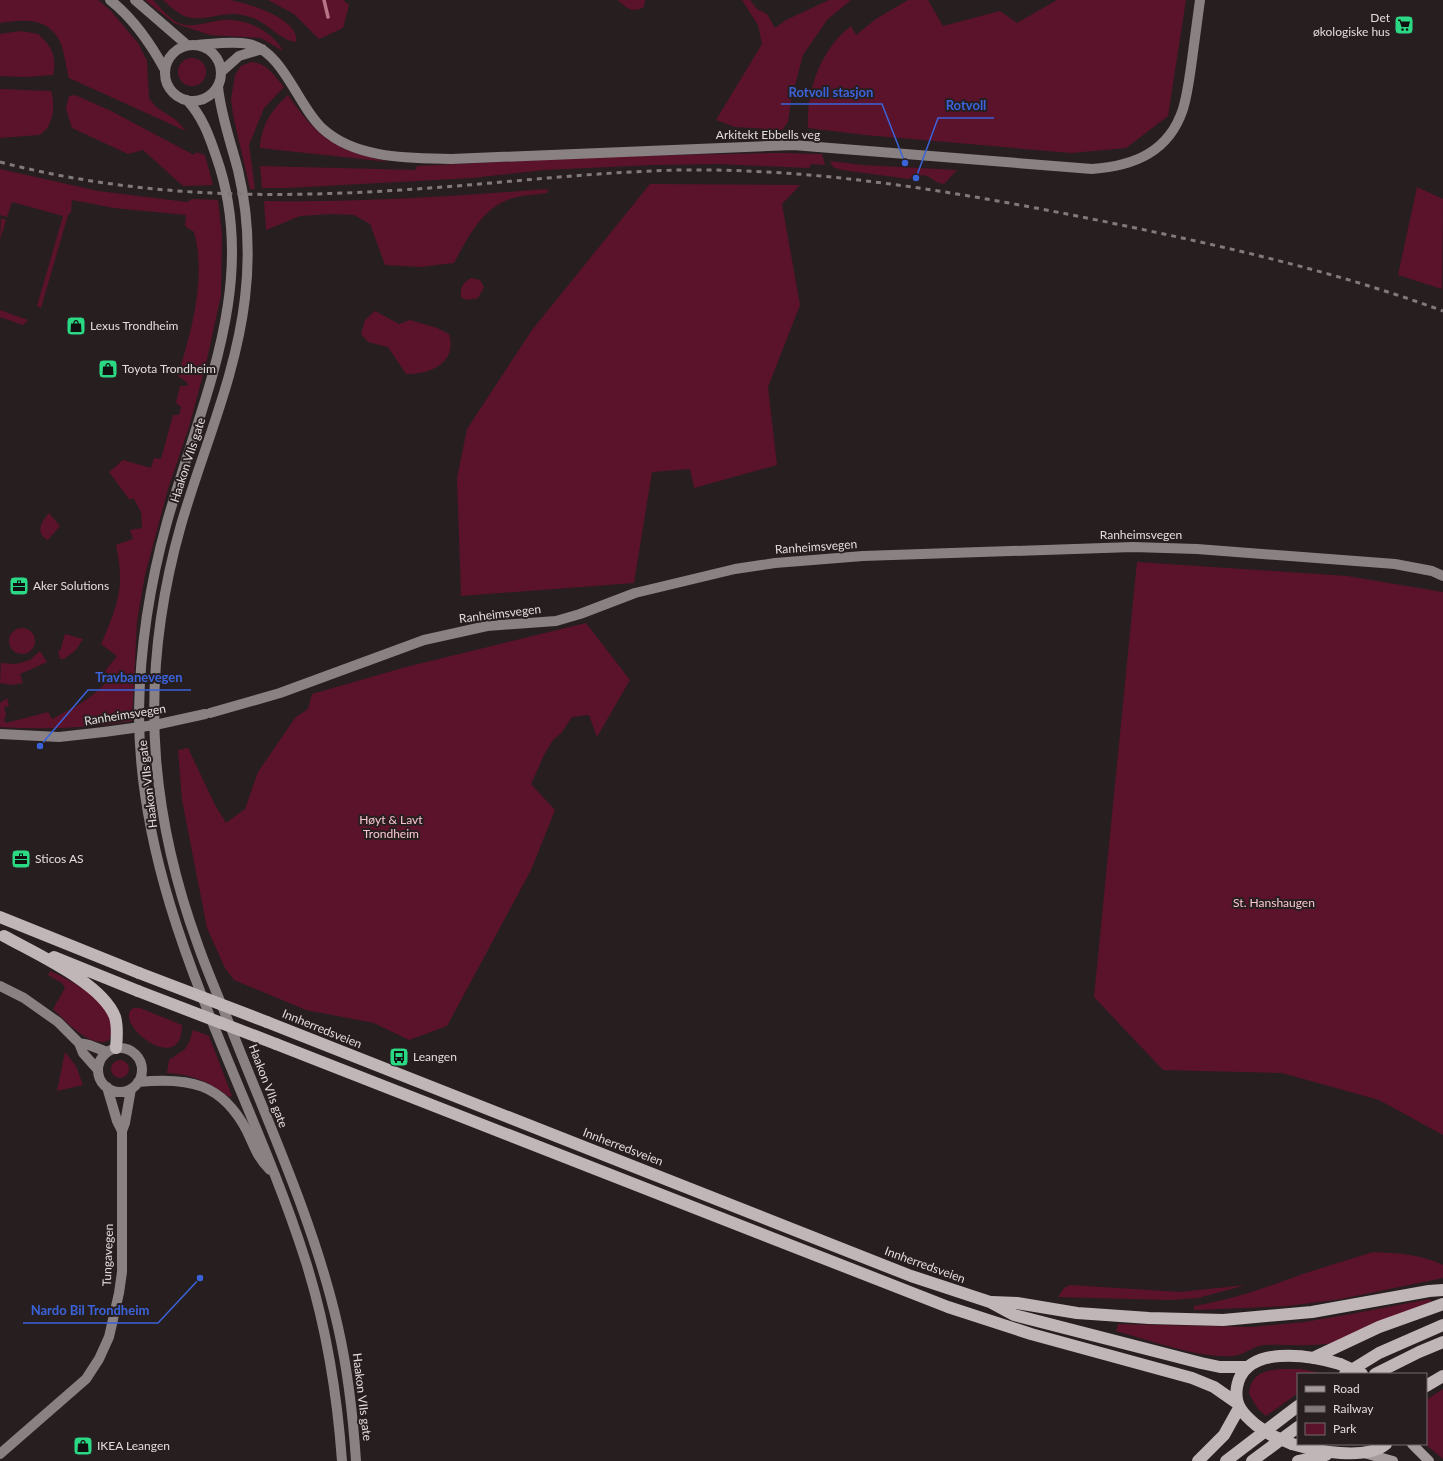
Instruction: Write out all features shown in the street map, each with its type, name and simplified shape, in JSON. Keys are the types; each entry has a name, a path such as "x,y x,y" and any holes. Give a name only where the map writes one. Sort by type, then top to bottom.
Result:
{"highway":[{"name":"Innherredsveien","path":"0,917 911,1276 990,1302 1014,1315 1108,1341 1210,1365 1246,1368"},
{"path":"2,936 138,991 948,1307 1031,1334 1192,1378 1214,1387 1238,1406 1256,1425 1271,1435 1292,1444 1310,1450 1340,1453 1364,1453 1375,1450 1384,1445"},
{"path":"2,936 75,977 97,992 115,1017 117,1025 111,1050"},
{"path":"1429,1291 1443,1284"},
{"path":"990,1302 1017,1303 1077,1313 1149,1318 1223,1320 1312,1312 1429,1291 1443,1290"},
{"path":"1313,1358 1379,1327 1443,1304"},
{"path":"1343,1369 1443,1324"},
{"path":"1377,1373 1443,1342"},
{"path":"1198,1461 1224,1435 1238,1406 1237,1383 1246,1368 1257,1361 1273,1357 1313,1358 1358,1373"},
{"path":"1427,1385 1443,1376"},
{"path":"1226,1461 1297,1407"},
{"path":"1252,1461 1297,1428"},
{"path":"1298,1461 1340,1453"}],"main road":[{"path":"1413,1445 1429,1461"},
{"path":"1364,1453 1393,1461"}],"street":[{"path":"110,0 139,30 155,51 165,70"},
{"path":"134,0 192,45 204,47 216,57 220,72 218,87 202,99 187,100 172,92 165,78 165,70 167,61 172,54 192,45"},
{"name":"Arkitekt Ebbells veg","path":"192,45 243,43 251,44 262,49 281,68 309,113 323,129 340,140 359,148 394,156 451,159 793,145 1092,169 1108,168 1140,159 1154,151 1166,141 1178,123 1188,87 1200,0"},
{"path":"220,72 238,56 262,49"},
{"name":"Haakon VIIs gate","path":"218,87 220,102 238,172 245,211 248,253 246,297 238,341 228,379 181,526 161,618 156,663 154,710 156,763 160,799 168,843 179,887 198,946 300,1202 330,1293 348,1375 354,1421 356,1461"},
{"name":"Haakon VIIs gate","path":"187,100 198,112 223,174 230,210 233,251 231,293 223,338 214,374 167,521 155,570 146,617 141,662 139,712 145,800 165,889 179,934 200,994 274,1175 304,1256 325,1330 335,1385 342,1461"},
{"name":"Ranheimsvegen","path":"0,734 59,737 154,725 208,714 280,693 424,640 487,626 556,621 580,614 635,593 736,569 775,563 863,556 1133,547 1197,549 1395,564 1432,571 1443,576"},
{"path":"0,986 45,1011 79,1043 83,1053 98,1070 101,1080 107,1087 117,1092 135,1085 180,1080 202,1087 217,1095 238,1116 259,1159 274,1175"},
{"path":"79,1043 111,1050 127,1049 137,1055 142,1066 142,1071 135,1085"},
{"path":"98,1070 100,1060 111,1050"},
{"name":"Tungavegen","path":"0,1454 86,1379 97,1364 109,1337 120,1293 122,1272 122,1131 135,1085"},
{"name":"Tungavegen","path":"107,1087 117,1121 122,1131"}],"green space":[{"path":"0,0 98,0 111,11 138,43 147,61 149,98 156,107 176,120 186,131 69,78 61,44 56,35 43,24 35,22 18,21 0,23"},
{"path":"145,0 153,0 170,17 181,24 192,25 232,20 241,21 258,27 272,37 283,51 261,38 210,35 174,23"},
{"path":"163,0 228,0 247,4 271,13 281,19 290,26 295,34 296,42 290,41 259,21 244,15 228,14 192,18 184,16"},
{"path":"268,0 343,0 349,5 343,28 319,39 294,14"},
{"path":"618,0 645,0 644,7 633,10 624,6"},
{"path":"742,0 750,0 757,9 767,14 775,28 786,20 829,0 851,0 827,20 803,55 791,101 788,122 782,130 735,127 716,120 762,44 758,25"},
{"path":"908,0 928,0 943,26 1000,11 1017,23 1057,0 1186,0 1168,116 1126,148 1071,153 865,135 808,128 808,114 813,85 824,58 831,46 840,35 851,26 856,35 876,19"},
{"path":"21,31 38,34 47,43 54,57 53,75 25,77 0,76 0,34"},
{"path":"192,58 202,62 206,72 202,82 192,86 182,82 178,72 182,62"},
{"path":"251,62 266,67 284,87 264,108 249,145 255,189 250,189 233,115 231,99 235,75 241,66"},
{"path":"0,89 51,91 53,103 52,116 44,132 39,135 0,138"},
{"path":"75,95 111,111 194,155 196,152 205,155 213,185 183,186 143,150 128,154 72,128 66,109 69,96"},
{"path":"288,95 299,111 320,133 330,141 355,153 389,162 260,148 263,132 268,118"},
{"path":"782,153 822,154 825,165 811,164 809,168 717,164 652,165 544,170 472,178 287,188 262,188 260,166 415,170 417,166 645,156"},
{"path":"830,161 862,165 957,170 944,184 922,175 909,179 842,170 833,167"},
{"path":"0,169 98,191 187,202 192,199 218,200 222,235 221,295 206,364 189,427 168,489 145,575 137,621 132,721 66,728 0,727 0,703 7,698 9,706 4,707 6,715 4,720 6,723 48,712 52,719 91,696 111,677 105,671 117,656 101,644 114,611 119,593 120,572 116,545 133,539 130,530 142,528 141,512 134,499 129,499 109,472 123,460 151,468 154,458 161,459 173,415 179,415 181,407 176,403 180,386 188,386 187,382 178,376 196,305 198,286 198,250 194,232 185,226 186,215 114,208 72,200 71,212 68,215 41,308 37,306 63,216 12,202 7,217 0,215"},
{"path":"650,184 800,185 782,204 800,305 768,387 777,465 694,488 690,469 652,472 634,583 461,596 457,478 467,429 532,330"},
{"path":"1417,187 1443,199 1442,289 1398,275"},
{"path":"548,189 547,193 510,199 491,210 476,226 454,263 421,267 385,265 370,224 354,215 332,214 300,216 266,230 264,201 371,200"},
{"path":"1,218 6,220 0,240"},
{"path":"471,278 480,280 484,287 478,298 466,300 461,297 461,291 464,284"},
{"path":"0,310 28,320 23,325 0,317"},
{"path":"375,311 399,324 410,320 437,328 449,334 451,344 446,359 433,369 415,374 406,374 388,347 368,342 361,334 365,320"},
{"path":"49,513 60,526 48,540 40,531 44,520"},
{"name":"St. Hanshaugen","path":"1137,562 1347,576 1443,592 1443,1135 1379,1100 1282,1073 1163,1070 1094,997"},
{"name":"Høyt & Lavt Trondheim","path":"586,623 630,680 597,737 589,715 572,717 562,732 553,740 544,755 531,784 555,810 531,870 447,1026 409,1040 374,1023 306,1010 234,980 225,968 207,928 182,800 178,750 188,748 215,805 226,823 245,809 258,772 295,718 308,709 312,694 406,667"},
{"path":"22,628 31,632 35,641 31,650 22,654 13,650 9,641 13,632"},
{"path":"65,634 83,639 76,650 64,659 60,659 58,650 60,651"},
{"path":"40,651 47,662 20,674 23,683 12,685 0,683 1,663 16,664 30,660"},
{"path":"50,971 71,981 83,989 94,997 103,1007 110,1017 112,1029 109,1040 102,1042 94,1041 71,1026 53,1009 65,988 62,983 48,975"},
{"path":"133,1008 140,1008 182,1025 179,1040 171,1047 161,1047 149,1042 139,1034 131,1024 129,1015"},
{"path":"193,1030 209,1036 232,1096 229,1097 215,1087 192,1077 167,1073 169,1060 185,1049 189,1043"},
{"path":"65,1052 76,1066 83,1085 57,1091"},
{"path":"116,1060 124,1060 129,1065 127,1076 124,1078 116,1078 111,1073 111,1065"},
{"path":"1373,1252 1426,1258 1443,1265 1443,1278 1341,1299 1288,1306 1194,1310 1194,1306 1247,1293"},
{"path":"1070,1285 1180,1292 1246,1285 1198,1298 1170,1300 1058,1297 1064,1288"},
{"path":"1430,1299 1432,1301 1332,1343 1307,1345 1264,1345 1233,1356 1206,1355 1191,1352 1116,1331 1118,1324 1251,1327 1304,1322"},
{"path":"1301,1369 1321,1373 1297,1373 1297,1394 1266,1416 1258,1409 1249,1394 1251,1385 1255,1378 1261,1374 1268,1371"},
{"path":"1443,1389 1443,1459 1426,1445 1427,1399"}],"waterway":[{"path":"324,0 328,17"}],"railway":[{"path":"0,162 52,174 104,183 206,193 258,194 310,194 416,189 614,173 680,170 733,170 839,178 892,184 997,201 1189,239 1317,271 1401,296 1443,311"}],"place":[{"name":"Det økologiske hus","path":"1404,25"},
{"name":"Rotvoll stasjon","path":"905,163"},
{"name":"Rotvoll","path":"916,178"},
{"name":"Lexus Trondheim","path":"76,326"},
{"name":"Toyota Trondheim","path":"108,369"},
{"name":"Aker Solutions","path":"19,586"},
{"name":"Travbanevegen","path":"40,746"},
{"name":"Sticos AS","path":"21,859"},
{"name":"Leangen","path":"399,1057"},
{"name":"Nardo Bil Trondheim","path":"200,1278"},
{"name":"IKEA Leangen","path":"83,1446"}]}
